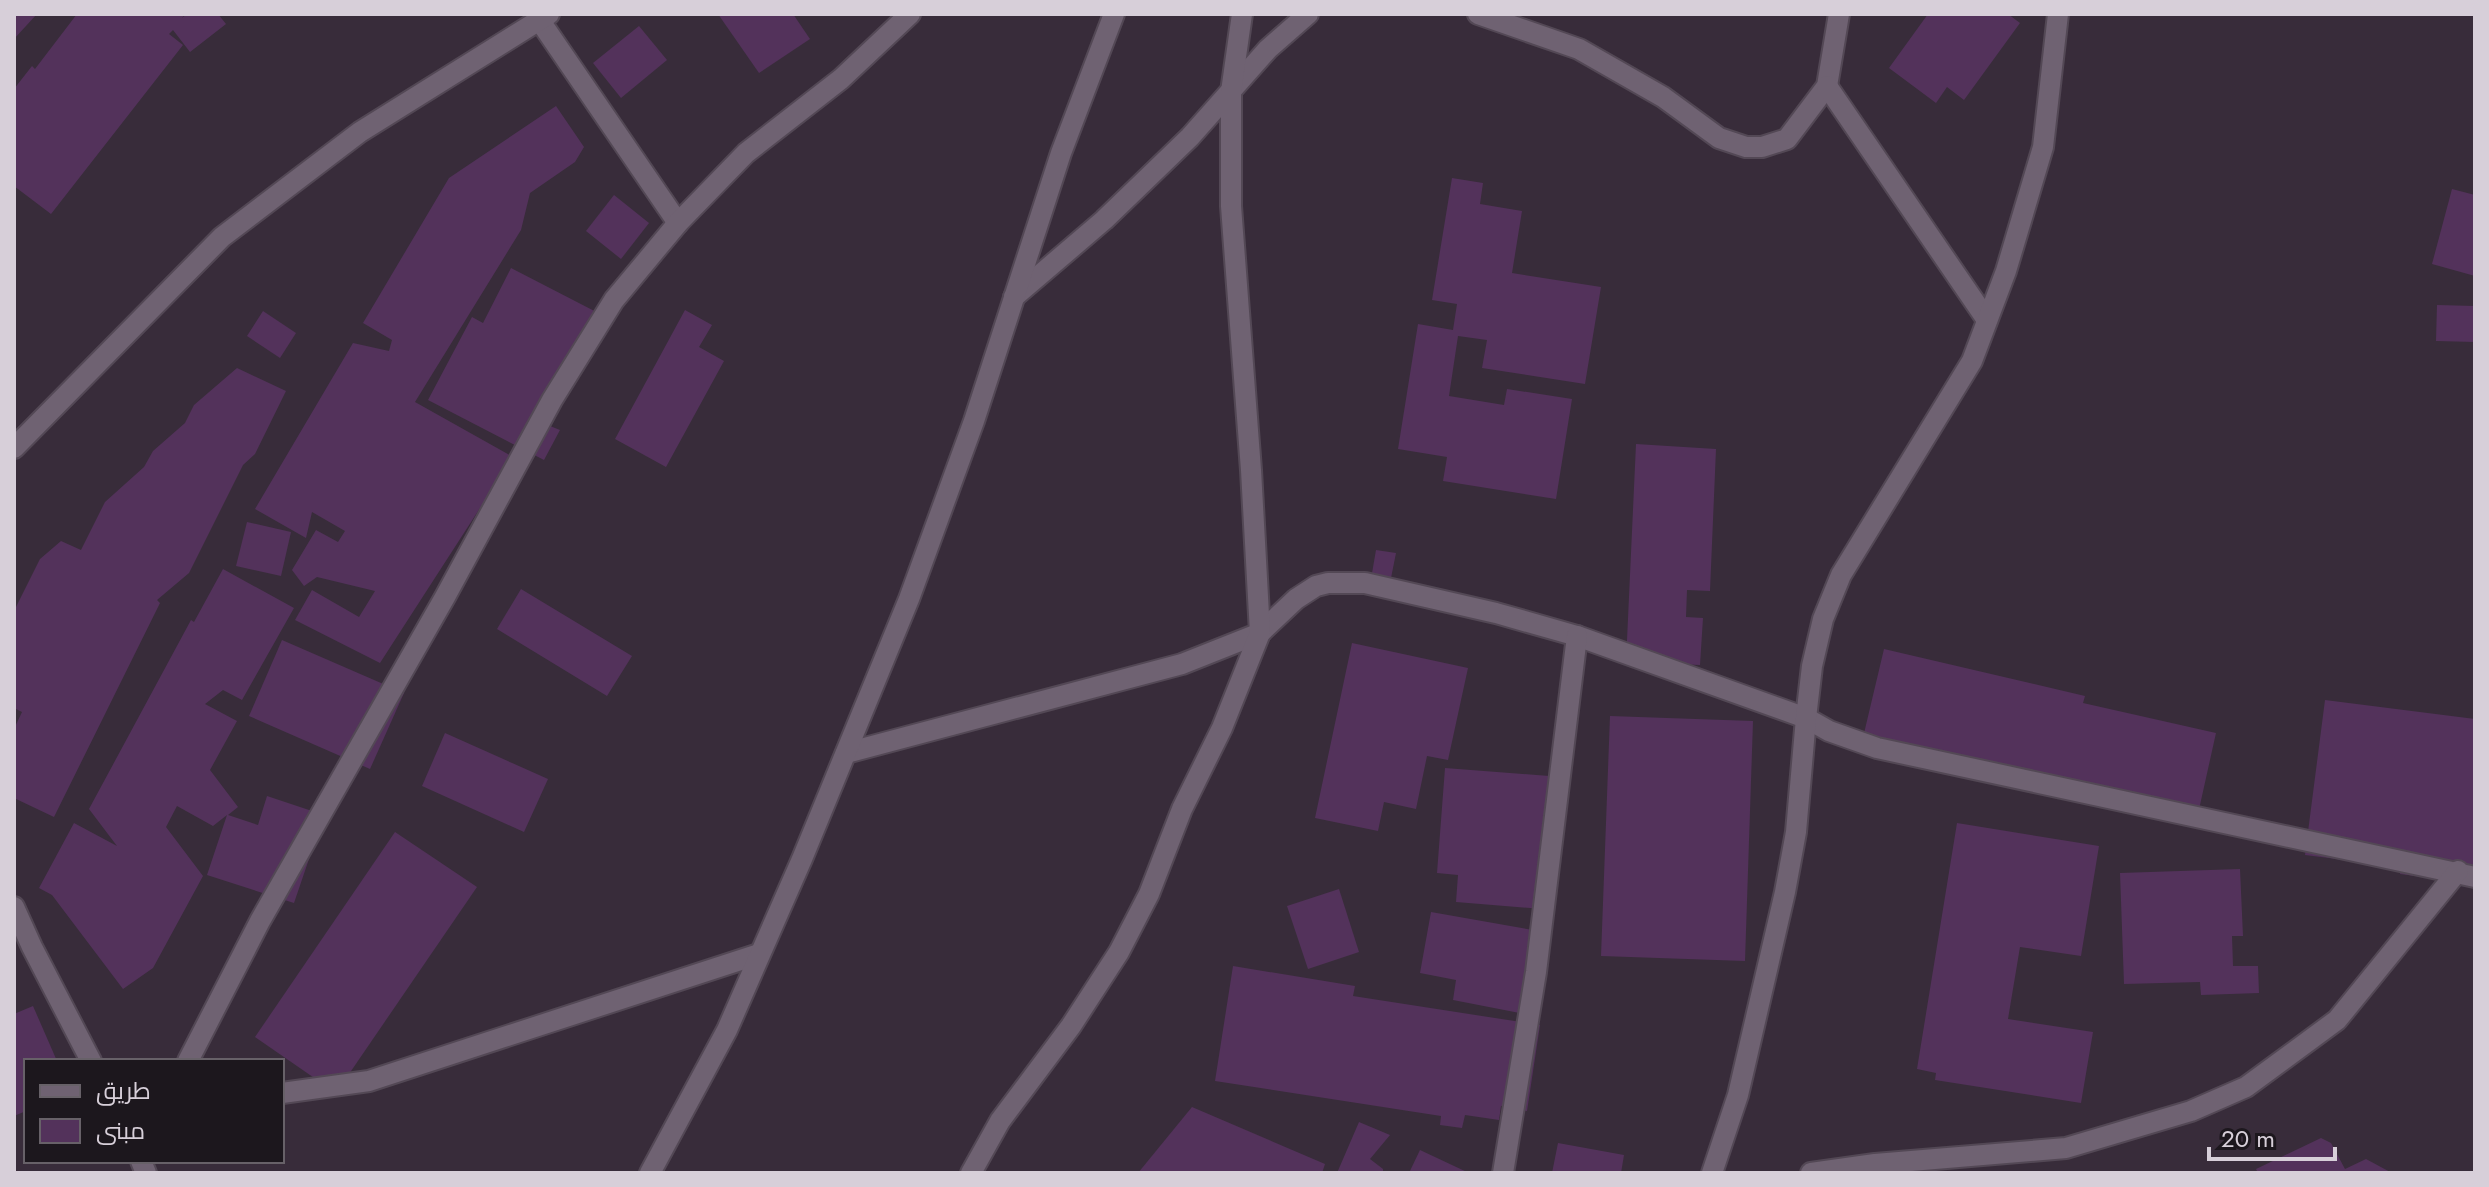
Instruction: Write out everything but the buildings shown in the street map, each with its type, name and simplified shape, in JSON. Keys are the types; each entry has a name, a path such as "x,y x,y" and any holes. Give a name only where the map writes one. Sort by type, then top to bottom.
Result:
{"street":[{"path":"189,1059 260,921 445,597 552,400 614,300 678,223 746,153 841,79 910,14"},
{"path":"650,1173 727,1030 846,753 920,570 974,421 1061,153 1114,14"},
{"path":"971,1173 1000,1121 1071,1026 1119,952 1149,894 1182,809 1222,728 1260,633 1231,206 1231,92 1242,14"},
{"path":"1014,297 1104,220 1190,137 1268,49 1308,14"},
{"path":"1478,14 1579,49 1663,97 1719,138 1746,147 1762,147 1787,139 1827,86 1839,14"},
{"path":"1712,1173 1738,1095 1785,892 1796,832 1812,666 1823,619 1841,575 1972,361 2006,271 2043,147 2058,14"},
{"path":"14,448 222,237 360,132 545,18 678,223"},
{"path":"1827,86 1987,320"},
{"path":"846,753 1182,664 1260,633 1296,599 1316,586 1365,583 1496,613 1577,636 1806,718 1829,731 1877,748 2466,874 2337,1020 2246,1087 2191,1111 2066,1148 1875,1164 1811,1173"},
{"path":"1503,1173 1536,972 1577,636"},
{"path":"14,907 90,1059"},
{"path":"284,1093 369,1081 759,954"}]}
